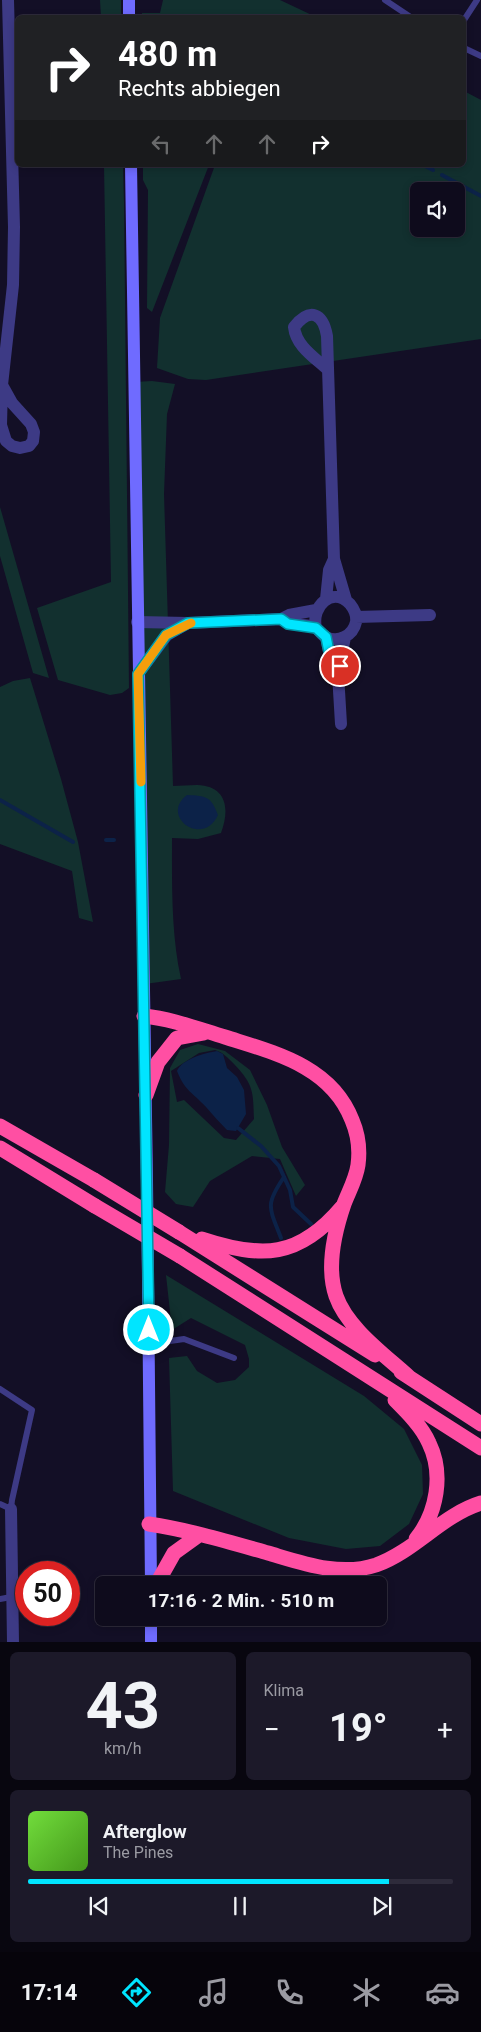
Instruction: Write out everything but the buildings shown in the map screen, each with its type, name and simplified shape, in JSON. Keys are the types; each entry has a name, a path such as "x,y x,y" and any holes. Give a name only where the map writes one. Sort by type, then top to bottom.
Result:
{"highway":[{"path":"144,1016 170,1020 282,1056 324,1079 339,1094 356,1129 359,1150 356,1176 344,1204 331,1262 332,1279 337,1298 349,1320 409,1377"},
{"path":"146,1095 158,1062 177,1038 210,1033"},
{"path":"0,1126 179,1232 481,1424"},
{"path":"0,1148 180,1256 481,1448"},
{"path":"179,1232 243,1250 284,1249 313,1236 344,1204"},
{"path":"379,1383 420,1428 430,1444 435,1462 437,1482 434,1506 425,1525 410,1546"},
{"path":"149,1524 199,1535 299,1562 332,1569 347,1569 371,1566 391,1558 454,1516 469,1507 481,1503"},
{"path":"161,1576 174,1553 199,1535"}],"main road":[{"path":"129,0 129,15"},
{"path":"132,167 137,622 146,1095 150,1576"},
{"path":"151,1626 151,1642"}],"street":[{"path":"2,385 13,285 14,227 8,0"},
{"path":"281,619 288,624 316,628 326,637 336,640 352,632 355,625 356,617 353,607 346,600 334,559 328,369"},
{"path":"316,628 314,619 316,610 326,599 329,570 334,559"},
{"path":"326,599 346,600"},
{"path":"137,622 188,623 281,619 289,615 316,610"},
{"path":"356,617 430,615"},
{"path":"138,674 166,635 188,623"},
{"path":"326,637 332,666 338,674"},
{"path":"340,724 338,674 345,637"},
{"path":"6,1506 6,1598 13,1642"}],"lane":[{"path":"385,0 408,15"},
{"path":"466,17 479,0"},
{"path":"466,49 481,56"},
{"path":"149,1344 184,1339 234,1358"},
{"path":"0,1389 32,1410 12,1500 6,1506"}],"green space":[{"path":"100,0 121,0 121,15 101,15"},
{"path":"163,0 280,0 312,15 142,15 142,13 160,13"},
{"path":"466,92 481,100 481,339 206,380 188,379 157,368 160,318 214,167 466,167"},
{"path":"104,167 123,167 129,688 122,693 110,695 58,680 37,608 111,582"},
{"path":"143,167 208,167 152,312 147,308 148,190 143,180"},
{"path":"152,381 175,384 167,414 164,494 173,786 197,785 207,786 215,790 224,800 225,816 221,833 198,839 172,838 175,944 181,979 145,984 135,382"},
{"path":"0,507 49,678 33,673 0,556"},
{"path":"30,678 78,842 93,922 79,918 72,871 0,844 0,687 13,681"},
{"path":"198,1044 225,1051 250,1070 267,1105 282,1147 305,1185 296,1196 280,1159 252,1156 210,1181 193,1207 176,1204 165,1192 169,1145 170,1068 180,1050","holes":["215,1050 228,1058 241,1071 253,1095 254,1119 236,1140 224,1138 184,1100 177,1102 171,1071 199,1053"]},
{"path":"166,1275 364,1396 404,1429 422,1465 423,1494 409,1524 380,1546 346,1549 289,1538 173,1491 169,1358 187,1356 197,1371 217,1383 235,1380 249,1367 249,1359 245,1345 191,1318 172,1330"}],"water":[{"path":"187,795 207,798 213,804 218,815 211,824 203,829 194,829 186,825 181,819 178,812 180,803"},
{"path":"217,1051 223,1054 227,1068 237,1077 244,1090 246,1114 236,1131 227,1130 186,1087 177,1071 189,1060"}],"waterway":[{"path":"427,167 433,170"},
{"path":"442,175 481,196"},
{"path":"0,800 73,842"},
{"path":"106,840 114,840"},
{"path":"238,1128 261,1146 279,1166 290,1190 293,1207 311,1224"},
{"path":"281,1238 271,1206 274,1194 284,1177"}],"slow traffic":[{"path":"141,782 138,674 166,635 191,623"}],"route":[{"path":"149,1330 138,674 166,635 188,623 222,621 281,619 288,624 316,628 326,637 332,666 338,674 340,666"}]}
